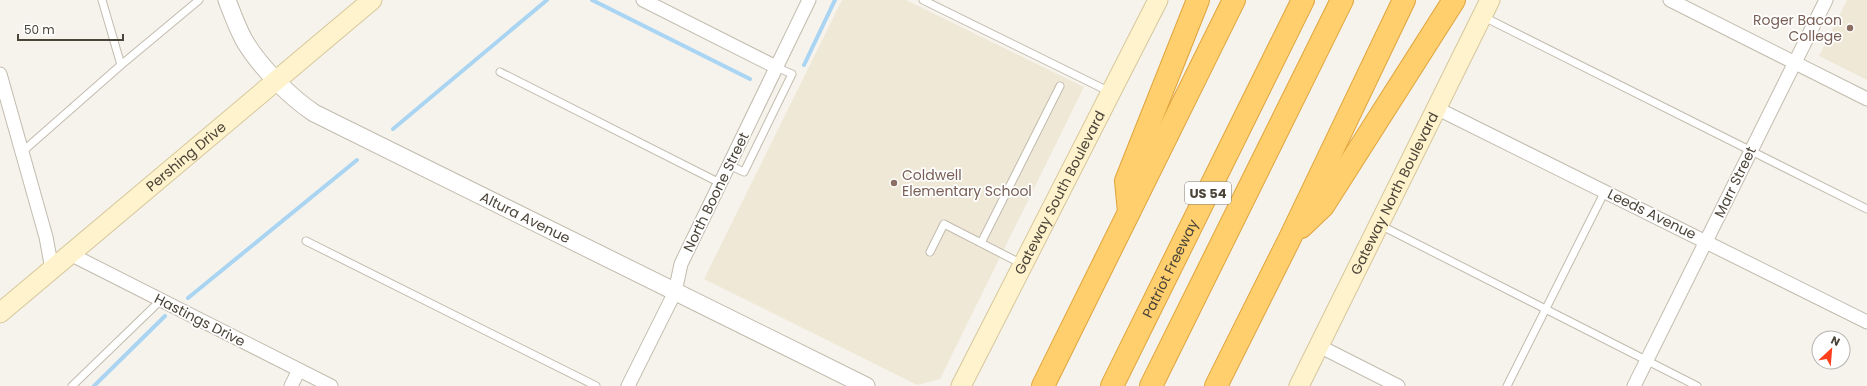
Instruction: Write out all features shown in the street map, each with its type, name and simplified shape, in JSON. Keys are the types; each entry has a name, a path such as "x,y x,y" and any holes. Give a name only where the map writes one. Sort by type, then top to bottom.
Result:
{"highway":[{"path":"1129,212 1126,181 1198,0"},
{"path":"1042,386 1234,0"},
{"name":"Patriot Freeway","path":"1112,386 1303,0"},
{"name":"US 54","path":"1151,386 1342,0"},
{"path":"1216,386 1291,236 1404,0"},
{"path":"1291,236 1323,206 1454,0"}],"main road":[{"name":"Pershing Drive","path":"0,313 276,79 372,0"},
{"name":"Gateway South Boulevard","path":"961,386 1158,0"},
{"name":"Gateway North Boulevard","path":"1299,386 1486,8"}],"street":[{"name":"Altura Avenue","path":"227,0 244,40 296,101 314,113 866,386"},
{"path":"643,0 776,67"},
{"name":"North Boone Street","path":"628,386 675,292 681,264 809,0"},
{"path":"1670,0 1867,99"},
{"name":"Marr Street","path":"1634,386 1826,0"},
{"path":"0,74 46,237 52,269"},
{"name":"Leeds Avenue","path":"1436,108 1867,322"},
{"name":"Hastings Drive","path":"70,254 331,386"},
{"path":"1319,346 1398,386"},
{"path":"291,386 299,370"}],"lane":[{"path":"102,0 121,65"},
{"path":"22,152 121,65 199,0"},
{"path":"923,0 1110,92"},
{"path":"1486,8 1751,150 1867,209"},
{"path":"729,165 744,172 792,74 776,67"},
{"path":"500,72 720,183"},
{"path":"981,243 1060,86"},
{"path":"1507,386 1605,192"},
{"path":"930,252 944,224 1022,264"},
{"path":"1378,224 1697,386"},
{"path":"306,241 596,386"},
{"path":"72,386 161,300"}],"shaded area":[{"name":"Coldwell Elementary School","path":"842,0 906,0 1084,87 940,379 917,385 704,279"},
{"name":"Roger Bacon College","path":"1847,0 1867,0 1867,80 1819,56"}],"waterway":[{"path":"393,129 547,0"},
{"path":"592,0 750,79"},
{"path":"804,65 835,0"},
{"path":"188,298 357,160"},
{"path":"94,386 165,316"}],"place":[{"name":"Roger Bacon College","path":"1850,28"},
{"name":"Coldwell Elementary School","path":"894,183"}]}
